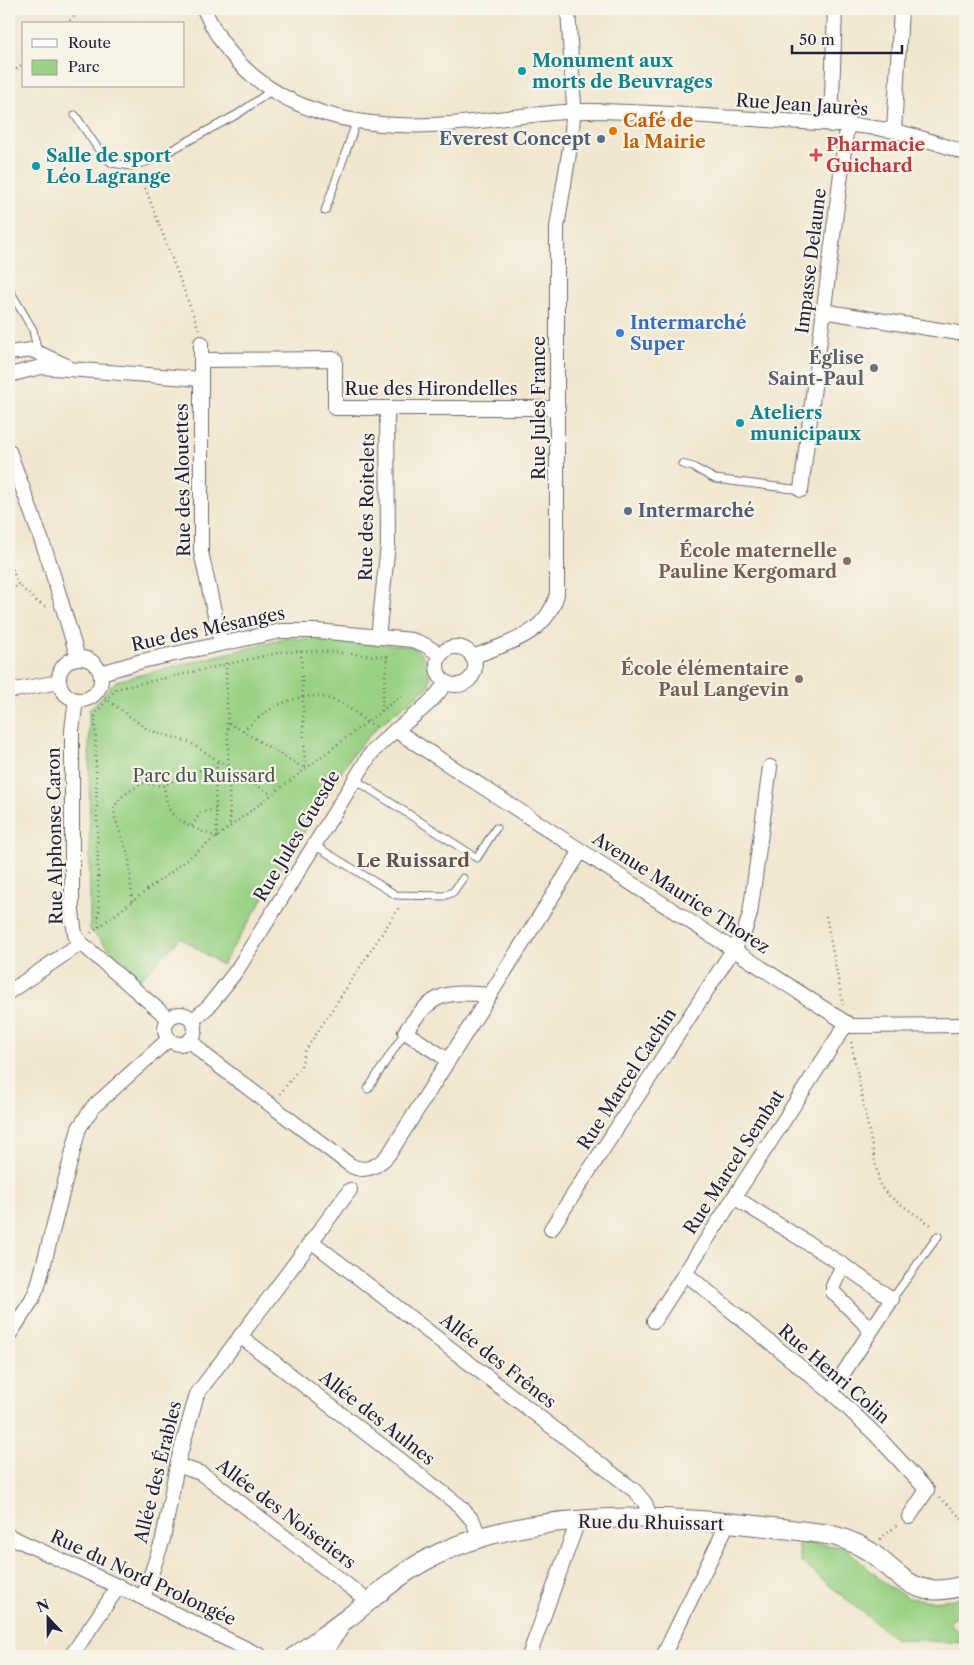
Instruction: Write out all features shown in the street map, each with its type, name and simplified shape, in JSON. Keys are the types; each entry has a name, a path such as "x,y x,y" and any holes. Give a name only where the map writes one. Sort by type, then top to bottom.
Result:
{"street":[{"name":"Rue Jean Jaurès","path":"204,9 229,52 252,76 271,91 302,105 357,120 389,124 432,125 573,112 667,114 894,131 965,153"},
{"name":"Rue Jules France","path":"472,657 532,633 545,620 558,589 558,219 571,141 573,112 568,9"},
{"path":"831,125 835,9"},
{"path":"894,131 901,9"},
{"name":"Impasse Delaune","path":"801,490 822,311 847,126"},
{"path":"822,311 965,334"},
{"name":"Rue des Alouettes","path":"201,343 201,552 221,643"},
{"path":"9,352 27,349 73,368"},
{"name":"Rue des Hirondelles","path":"200,360 336,360 336,408 558,408"},
{"path":"9,375 40,367 201,379"},
{"name":"Rue des Roitelets","path":"384,637 388,537 387,408"},
{"path":"9,451 47,553 78,658"},
{"name":"Rue des Mésanges","path":"100,673 142,661 221,643 274,632 299,630 419,642 441,655"},
{"path":"456,647 466,651 472,657 474,671 467,680 457,684 446,682 438,671 437,663 447,649 456,647"},
{"path":"78,658 93,662 100,673 102,696 76,700 65,694 59,682 63,666 78,658"},
{"path":"9,691 59,682"},
{"name":"Rue Jules Guesde","path":"193,1020 209,1006 237,970 370,755 391,734 431,703 446,682"},
{"name":"Rue Alphonse Caron","path":"76,700 72,742 72,911 75,935 81,943 169,1019"},
{"name":"Avenue Maurice Thorez","path":"391,734 512,806 847,1024 859,1027 965,1025"},
{"name":"Rue Marcel Cachin","path":"551,1229 744,933 750,914 770,767"},
{"path":"190,1040 206,1056 350,1165 358,1169 367,1169 379,1164 388,1156 580,850"},
{"path":"9,992 81,943"},
{"path":"448,1060 405,1032 421,1009 438,997 460,993 489,994"},
{"path":"183,1014 193,1020 196,1031 190,1040 178,1044 169,1039 165,1030 169,1019 174,1015 183,1014"},
{"name":"Rue Marcel Sembat","path":"654,1321 847,1024"},
{"path":"10,1330 32,1300 38,1286 80,1128 88,1113 169,1039"},
{"name":"Allée des Érables","path":"143,1598 165,1532 177,1465 194,1400 350,1190"},
{"path":"734,1197 843,1265 892,1299 831,1392"},
{"name":"Allée des Frênes","path":"311,1241 636,1491 643,1499 651,1519"},
{"path":"843,1265 833,1286 833,1292 872,1330"},
{"name":"Rue Henri Colin","path":"685,1273 831,1392 876,1435 927,1490"},
{"name":"Allée des Aulnes","path":"240,1336 460,1506 473,1521 480,1538"},
{"name":"Allée des Noisetiers","path":"177,1465 192,1469 211,1480 368,1600"},
{"path":"909,1517 927,1490"},
{"name":"Rue du Rhuissart","path":"296,1656 345,1620 368,1600 422,1562 445,1550 480,1538 535,1526 578,1521 651,1519 728,1523 825,1534 849,1540 866,1550 910,1584 938,1590 965,1585"},
{"path":"529,1656 578,1521"},
{"path":"663,1656 728,1523"},
{"name":"Rue du Nord Prolongée","path":"9,1536 119,1586 261,1656"},
{"path":"71,1656 119,1586"},
{"name":"Rue du Rhuissart","path":"324,1656 332,1636 345,1620"}],"lane":[{"path":"75,115 102,156 118,164 137,165 153,160 238,114 271,91"},
{"path":"324,211 357,120"},
{"path":"9,289 33,330 40,367"},
{"path":"682,464 693,467 715,479 801,490"},
{"path":"354,779 477,858 496,828"},
{"path":"314,844 387,891 401,896 444,896 453,892 462,878"},
{"path":"368,1089 405,1032"},
{"path":"892,1299 938,1236"}],"path":[{"path":"68,22 82,9"},
{"path":"9,76 22,64"},
{"path":"137,165 199,330 201,343"},
{"path":"9,560 18,584 38,603 49,608 64,610"},
{"path":"9,595 18,584"},
{"path":"381,710 387,657 384,637"},
{"path":"99,927 95,714 102,696 116,689 282,652 301,651 387,657"},
{"path":"301,651 305,768"},
{"path":"226,663 230,826"},
{"path":"81,943 99,927 406,692"},
{"path":"102,696 148,730 188,742 217,762 272,794"},
{"path":"243,731 270,709 287,700 302,698 337,701 350,708 365,723 391,734"},
{"path":"228,722 305,768"},
{"path":"132,902 129,857 115,818 114,807 121,797 142,783 164,786 181,776 208,768 217,762"},
{"path":"217,762 214,781 217,836"},
{"path":"164,786 169,809 178,818 203,832 217,836"},
{"path":"192,826 200,813 215,809"},
{"path":"272,1105 300,1066 305,1051 398,909 401,896"},
{"path":"826,916 880,1186 890,1197 935,1228 938,1236"},
{"path":"927,1490 949,1505 965,1523"},
{"path":"866,1550 909,1517"}],"green space":[{"name":"Parc du Ruissard","path":"289,638 410,646 421,654 427,662 430,672 429,686 377,727 352,755 222,965 181,938 140,979 90,930 89,710 116,681"},
{"path":"798,1542 844,1547 889,1587 909,1598 932,1601 965,1598 965,1606 949,1623 965,1638 965,1643 895,1639 801,1562"}],"place":[{"name":"Monument aux morts de Beuvrages","path":"522,71"},
{"name":"Café de la Mairie","path":"613,131"},
{"name":"Everest Concept","path":"601,139"},
{"name":"Pharmacie Guichard","path":"816,155"},
{"name":"Salle de sport Léo Lagrange","path":"36,166"},
{"name":"Intermarché Super","path":"620,333"},
{"name":"Église Saint-Paul","path":"874,368"},
{"name":"Ateliers municipaux","path":"740,423"},
{"name":"Intermarché","path":"628,511"},
{"name":"École maternelle Pauline Kergomard","path":"847,561"},
{"name":"École élémentaire Paul Langevin","path":"799,679"}],"district":[{"name":"Le Ruissard","path":"413,860"}]}
